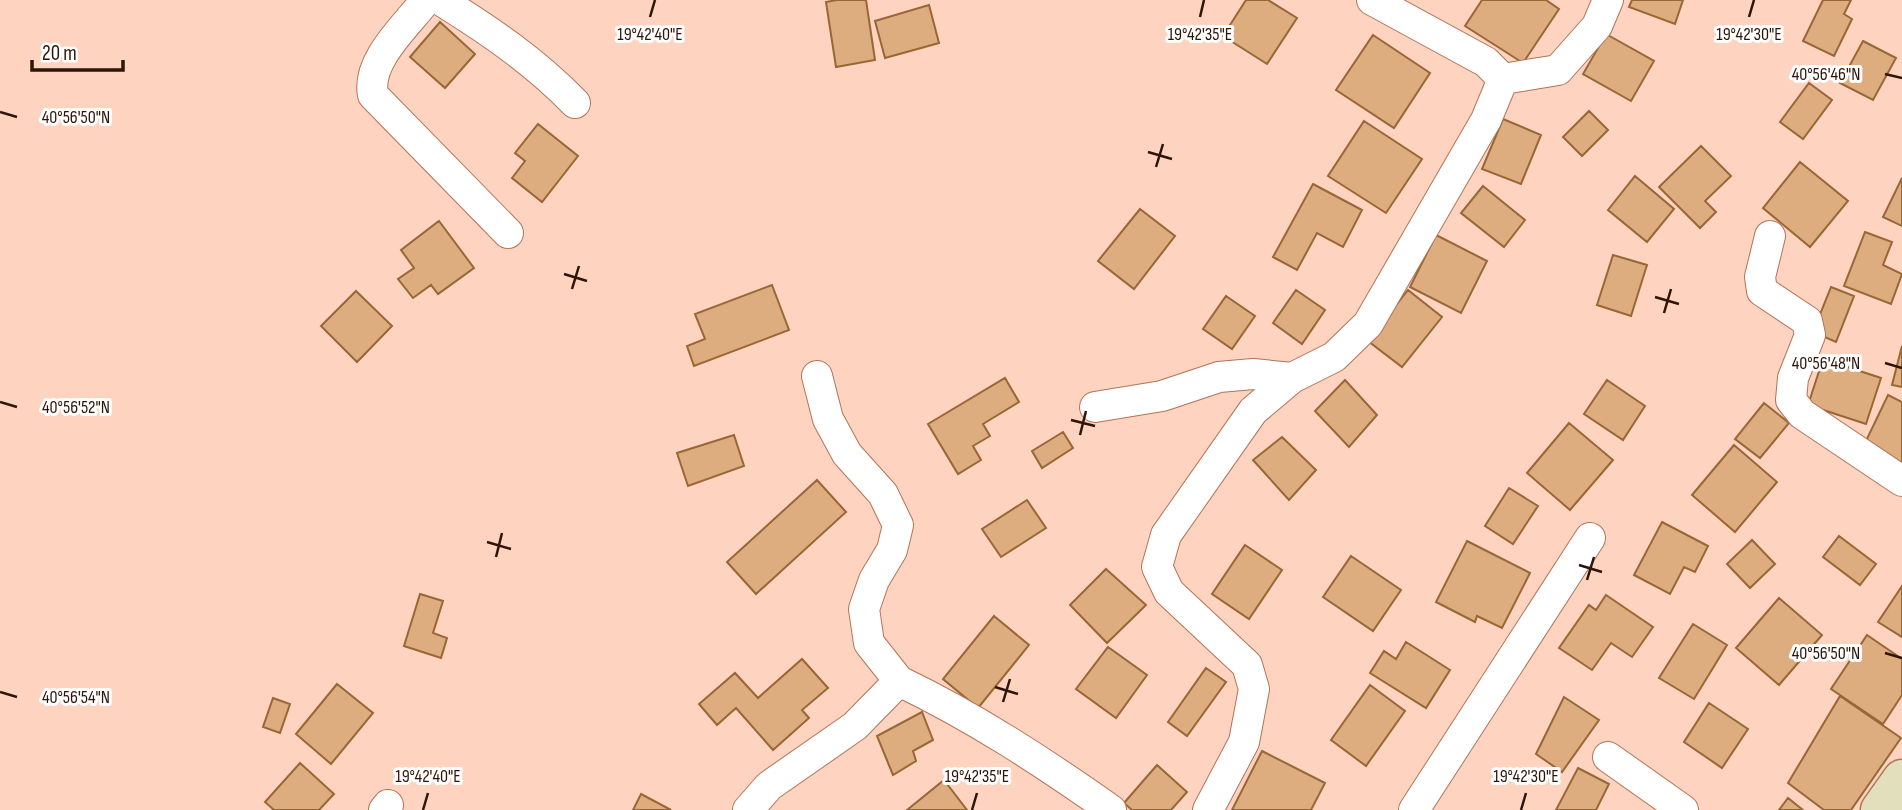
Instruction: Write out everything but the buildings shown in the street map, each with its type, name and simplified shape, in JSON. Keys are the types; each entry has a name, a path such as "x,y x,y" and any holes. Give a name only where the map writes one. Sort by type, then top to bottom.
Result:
{"main road":[{"path":"1881,810 1902,779"}],"street":[{"path":"426,0 375,67 370,81 373,95 508,233"},
{"path":"440,0 497,35 540,67 575,103"},
{"path":"1372,0 1486,62 1503,79"},
{"path":"1503,79 1558,70 1597,26 1608,0"},
{"path":"1208,810 1244,742 1254,689 1247,665 1169,593 1157,567 1166,535 1253,411 1292,379 1334,357 1368,324 1486,120 1503,79"},
{"path":"1770,236 1760,277 1762,291 1807,321 1810,335 1793,378 1791,400 1802,414 1902,481"},
{"path":"1095,407 1162,396 1219,377 1263,374 1292,379"},
{"path":"817,376 828,419 847,454 883,494 898,525 892,550 874,580 864,609 869,643 898,681 954,708 1060,773 1111,810"},
{"path":"1414,810 1590,538"},
{"path":"748,810 769,786 855,726 898,681"},
{"path":"1608,757 1683,810"}]}
